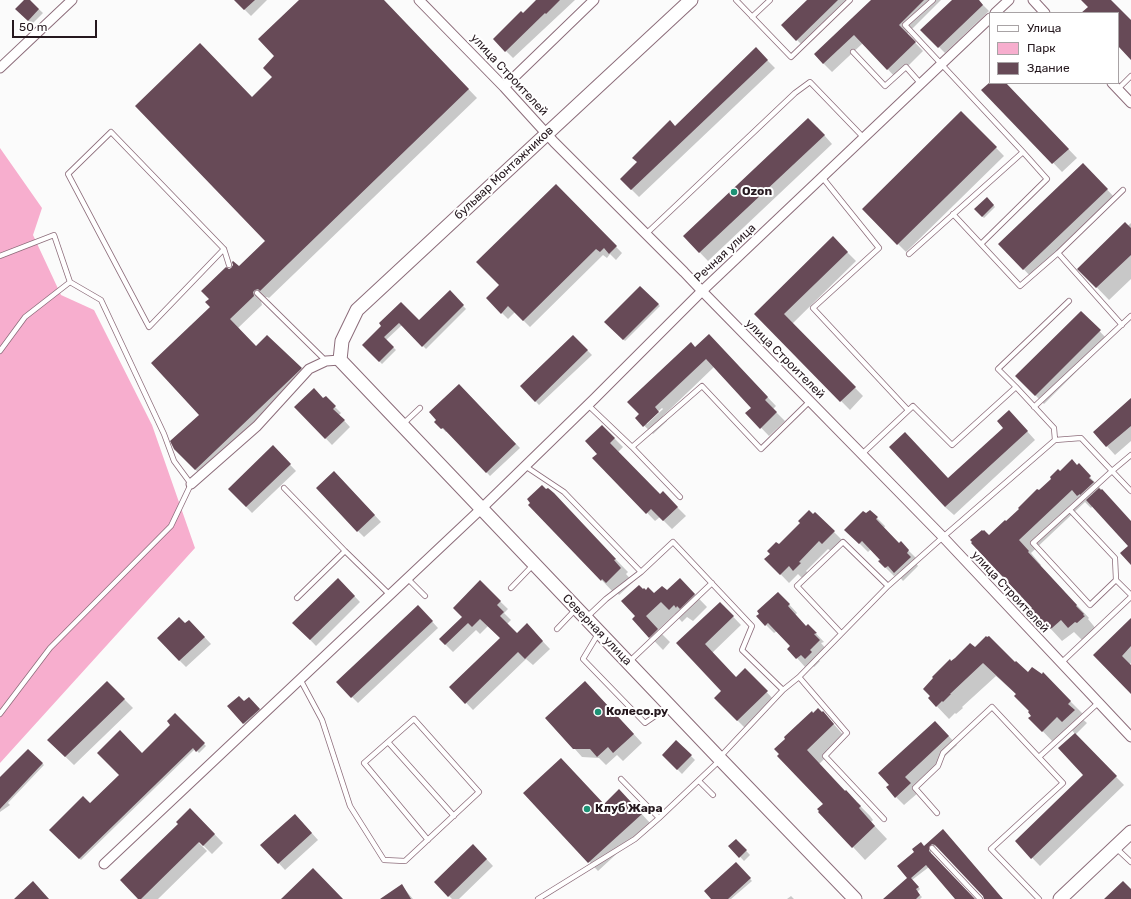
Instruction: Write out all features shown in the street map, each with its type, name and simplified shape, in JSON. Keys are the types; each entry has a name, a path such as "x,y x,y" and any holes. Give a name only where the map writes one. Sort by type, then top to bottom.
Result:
{"street":[{"path":"0,68 72,0"},
{"name":"улица Строителей","path":"419,0 504,86 547,133 943,537 1131,737"},
{"path":"504,86 594,0"},
{"name":"бульвар Монтажников","path":"340,360 342,341 357,310 691,0"},
{"path":"996,12 1009,0"},
{"path":"1033,0 1044,12"},
{"name":"Речная улица","path":"104,864 481,509 702,291 989,19"},
{"path":"1115,86 1131,103"},
{"path":"192,484 256,426 309,368 326,361 340,360"},
{"name":"Северная улица","path":"340,360 598,632 855,899"},
{"path":"1060,899 1131,832"}],"lane":[{"path":"736,0 791,57 850,0"},
{"path":"752,17 770,0"},
{"path":"933,0 905,26 1047,179 981,244"},
{"path":"853,52 885,86 906,68 921,84"},
{"path":"1119,84 1131,76"},
{"path":"646,234 795,93 810,82 864,138"},
{"path":"224,249 149,327 68,174 111,132 224,249 229,264"},
{"path":"908,254 1023,152"},
{"path":"822,177 879,248 813,308 908,410"},
{"path":"953,214 1020,286 1058,253 1123,190"},
{"path":"0,256 54,235 70,282 101,300 164,434 174,461 192,484 171,526 50,648 0,714"},
{"path":"1058,253 1122,325"},
{"path":"0,351 25,317 70,282"},
{"path":"257,293 326,361"},
{"path":"1055,440 1054,428 998,369 1069,301"},
{"path":"1034,407 1131,316"},
{"path":"632,447 702,386 761,449 810,401"},
{"path":"862,454 914,406 952,445 1016,387"},
{"path":"588,405 680,496"},
{"path":"402,425 420,408"},
{"path":"538,899 635,839 659,818 699,781 783,690 799,677 888,586 1055,440 1081,438 1131,491"},
{"path":"1116,580 1090,605 1033,543 1131,455"},
{"path":"525,466 564,492 641,572"},
{"path":"284,488 390,595"},
{"path":"1060,663 1131,596 1116,580 1115,558 1070,510"},
{"path":"586,618 606,599 641,572 673,542 752,626 742,650 783,690"},
{"path":"841,633 797,586 843,542 888,586"},
{"path":"296,598 345,551"},
{"path":"511,588 534,564"},
{"path":"407,578 425,596"},
{"path":"628,663 712,583"},
{"path":"556,629 576,608"},
{"path":"598,632 583,659 645,723 670,706"},
{"path":"799,677 847,733 825,756 884,819"},
{"path":"300,679 322,720 350,806 384,860 405,861 428,840 454,816 479,792 414,719 364,763 428,840"},
{"path":"1039,757 1098,702"},
{"path":"937,813 915,788 938,766 943,753 992,706 1063,783 991,849 1039,899"},
{"path":"388,742 454,816"},
{"path":"621,779 659,818"},
{"path":"699,781 713,795"},
{"path":"1115,847 1131,862"},
{"path":"932,848 980,899"}],"green space":[{"path":"0,148 42,208 33,235 61,295 94,310 152,425 195,548 0,763"}],"building":[{"path":"24,0 30,0 39,9 28,21 15,9"},
{"path":"234,0 255,0 244,10"},
{"path":"299,0 384,0 469,89 260,291 258,289 255,290 253,292 254,296 230,319 256,346 267,335 302,368 195,470 174,449 170,441 199,415 151,363 210,307 205,302 209,299 201,291 226,267 229,269 231,268 233,261 239,266 265,241 135,106 200,43 252,97 272,77 263,68 274,56 258,39"},
{"path":"536,0 560,0 505,52 493,39 521,11 523,13"},
{"path":"807,0 838,0 796,41 781,25"},
{"path":"871,0 924,0 899,25 916,42 887,70 854,35 823,64 814,54"},
{"path":"952,0 979,0 983,5 938,48 920,30"},
{"path":"1081,0 1111,0 1131,20 1131,60 1119,47 1119,12 1082,12 1088,7"},
{"path":"756,47 768,60 631,190 620,179 637,162 632,158 670,120 675,126"},
{"path":"989,83 1007,84 1069,149 1052,164 981,90"},
{"path":"961,111 997,147 897,245 862,209"},
{"path":"808,118 825,135 699,253 683,236"},
{"path":"1083,163 1108,189 1023,270 998,244"},
{"path":"556,184 617,246 609,254 604,248 600,252 596,249 523,321 508,306 501,314 486,298 499,285 476,262"},
{"path":"987,197 994,205 982,217 974,209"},
{"path":"1125,222 1131,228 1131,255 1096,288 1077,269"},
{"path":"833,236 848,252 784,314 856,387 840,402 754,314"},
{"path":"640,286 659,304 623,340 604,322"},
{"path":"450,290 464,305 422,347 399,323 384,337 394,347 379,362 362,345 381,326 379,323 401,302 419,320"},
{"path":"1081,311 1101,330 1035,396 1015,376"},
{"path":"709,334 768,397 765,400 777,412 760,429 745,413 751,408 706,359 655,407 659,412 643,427 635,418 639,414 627,402 691,342 695,347"},
{"path":"573,335 588,350 535,402 520,386"},
{"path":"459,384 516,444 486,473 443,428 441,429 434,422 436,420 429,412"},
{"path":"314,388 323,398 326,396 336,406 333,409 345,420 325,439 294,407"},
{"path":"1131,398 1131,426 1106,447 1093,432"},
{"path":"1009,410 1028,431 945,507 889,447 905,432 948,478 1003,428 997,421"},
{"path":"602,425 615,438 610,443 660,494 663,491 678,507 663,521 651,509 646,514 592,458 597,454 585,441"},
{"path":"273,445 291,464 246,507 228,489"},
{"path":"1072,459 1077,465 1079,463 1091,476 1089,478 1094,482 1080,495 1077,496 1072,490 1019,540 1085,616 1068,628 1061,620 1049,629 1031,609 1032,608 971,543 972,542 970,540 982,530 989,535 1019,509 1018,508 1037,489 1039,490 1051,479 1050,477 1058,469 1060,471"},
{"path":"334,471 375,515 357,532 316,488"},
{"path":"542,485 554,493 616,559 614,560 621,568 606,583 602,579 601,581 528,505 530,503 527,499"},
{"path":"1099,488 1101,490 1102,489 1131,521 1131,565 1120,553 1128,546 1086,500"},
{"path":"809,510 813,514 815,512 835,531 822,544 819,541 799,562 801,563 793,571 789,566 780,575 764,559 770,554 767,551 776,542 779,544 800,523 798,521"},
{"path":"870,510 878,517 876,519 899,543 901,541 909,550 907,553 911,557 894,573 888,566 885,568 878,561 880,560 862,541 859,544 844,530 863,511 866,513"},
{"path":"338,578 355,596 310,640 292,623"},
{"path":"680,578 695,594 680,609 677,606 676,608 674,605 669,610 661,602 646,616 658,629 649,638 632,619 635,616 621,601 639,585 646,590 648,587 654,593 662,586 667,590"},
{"path":"480,580 501,601 497,605 504,612 500,616 517,633 527,623 543,641 525,659 518,652 465,704 449,687 500,638 480,619 472,627 468,623 445,645 439,639 462,617 453,608"},
{"path":"778,592 790,604 788,606 806,626 808,624 817,633 814,634 820,640 810,650 812,652 805,659 801,655 796,659 787,649 790,646 768,623 765,626 756,616 759,614 757,611"},
{"path":"720,602 734,616 705,644 736,677 745,668 768,691 737,721 714,698 721,691 676,643"},
{"path":"418,605 433,621 351,698 336,682"},
{"path":"179,617 185,623 189,620 205,637 179,661 157,638"},
{"path":"1131,618 1131,646 1122,656 1131,665 1131,694 1093,655"},
{"path":"986,636 989,636 1015,662 1016,661 1028,672 1032,667 1042,674 1043,672 1071,701 1068,704 1075,710 1062,722 1057,717 1042,732 1028,718 1031,716 1028,712 1029,711 1014,696 1016,694 983,663 936,707 928,698 930,696 923,689 933,678 932,677 950,659 951,661 955,658 970,643 975,647"},
{"path":"107,681 125,699 65,757 47,740"},
{"path":"585,681 634,734 613,753 608,747 597,757 590,749 573,749 545,718"},
{"path":"239,696 244,701 249,697 260,709 243,724 227,706"},
{"path":"818,708 822,712 823,711 834,724 807,750 861,806 859,808 875,826 852,848 818,812 819,811 817,809 823,804 777,756 779,754 774,749 785,739 784,737 812,711 813,713"},
{"path":"175,713 205,743 196,752 193,748 79,859 49,830 83,796 90,803 119,775 97,753 120,730 142,753 170,725 167,721"},
{"path":"935,721 949,736 905,777 911,783 895,798 886,787 889,785 878,773"},
{"path":"1075,733 1117,776 1031,859 1015,841 1083,775 1058,748"},
{"path":"676,740 692,755 677,770 662,755"},
{"path":"28,749 43,763 0,809 0,777"},
{"name":"Клуб Жара","path":"561,758 604,804 619,789 642,814 588,863 523,793"},
{"path":"190,808 215,834 203,846 199,842 141,899 138,899 120,880 178,824 176,822"},
{"path":"295,814 312,833 278,864 260,845"},
{"path":"943,829 1003,899 984,899 983,896 935,845 932,844 929,847 929,851 975,899 955,899 926,865 911,878 919,887 916,889 920,895 916,899 883,899 907,878 897,866 914,852 912,849 921,842 924,846"},
{"path":"736,839 747,850 739,858 728,846"},
{"path":"473,844 487,859 448,897 434,882"},
{"path":"736,862 751,878 728,899 711,899 704,891"},
{"path":"313,868 343,899 281,899"},
{"path":"33,881 49,899 14,899"},
{"path":"1123,881 1131,889 1131,899 1104,899"},
{"path":"402,884 411,899 380,899"}],"place":[{"name":"Ozon","path":"734,192"},
{"name":"Колесо.ру","path":"598,712"},
{"name":"Клуб Жара","path":"587,809"}]}
